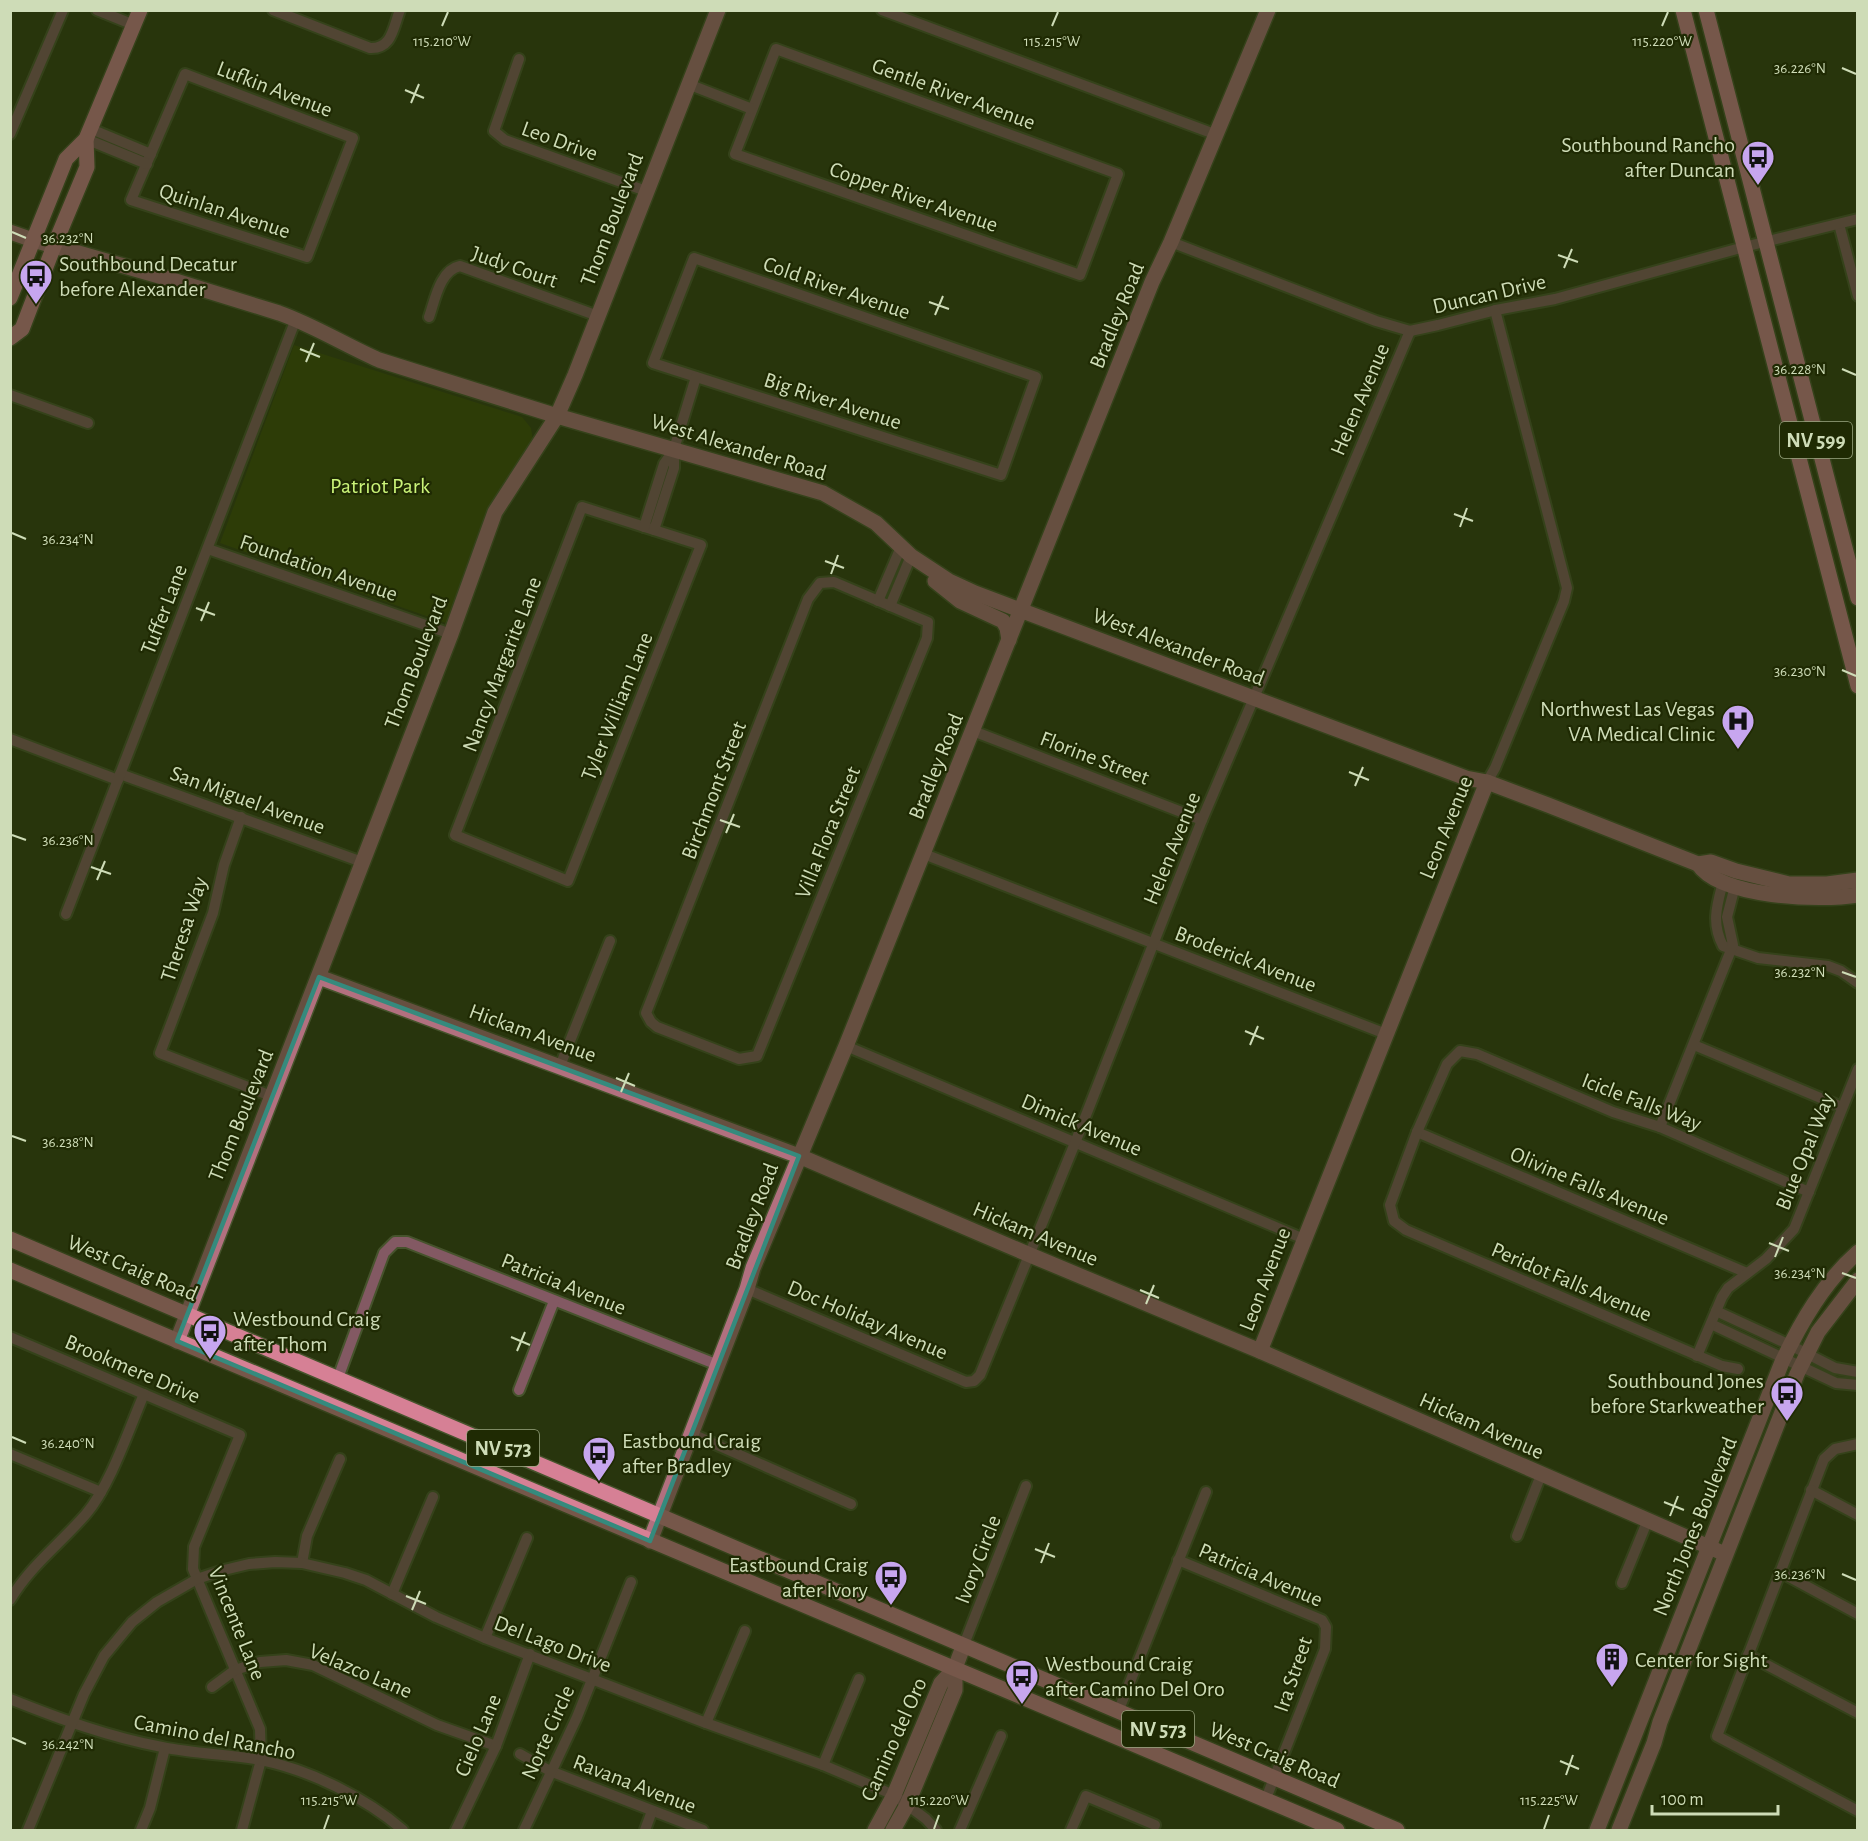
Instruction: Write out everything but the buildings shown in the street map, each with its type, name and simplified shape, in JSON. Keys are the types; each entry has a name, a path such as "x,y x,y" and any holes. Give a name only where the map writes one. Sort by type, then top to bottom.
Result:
{"main road":[{"path":"10,298 66,159 88,134 140,10"},
{"name":"NV 599","path":"1706,10 1857,598"},
{"path":"1683,11 1695,18 1702,38 1718,56"},
{"name":"NV 599","path":"1683,11 1857,686"},
{"path":"10,338 22,329 87,167 88,134"},
{"name":"West Craig Road","path":"10,1239 1396,1830"},
{"name":"West Craig Road","path":"10,1270 1334,1829"},
{"path":"1334,1829 1340,1806"}],"street":[{"path":"10,134 63,10"},
{"path":"97,10 134,25"},
{"path":"273,10 369,48 384,46 400,10"},
{"name":"Thom Boulevard","path":"177,1341 451,634 495,512 557,416 576,375 718,10"},
{"path":"882,10 1217,135"},
{"name":"Bradley Road","path":"650,1541 753,1268 924,854 1152,282 1217,135 1268,10"},
{"name":"Gentle River Avenue","path":"752,109 776,49 1118,174 1080,275"},
{"name":"Leo Drive","path":"519,59 494,131 505,140 646,191"},
{"name":"Lufkin Avenue","path":"149,159 185,74 352,138 307,257"},
{"path":"688,84 752,109"},
{"name":"Copper River Avenue","path":"752,109 735,154 1080,275"},
{"path":"88,134 149,159"},
{"name":"Quinlan Avenue","path":"149,159 131,200 307,257"},
{"name":"Duncan Drive","path":"1171,242 1376,321 1410,331 1495,310 1555,299 1744,247 1857,219"},
{"path":"1839,224 1857,296"},
{"name":"West Alexander Road","path":"10,232 296,319 350,348 379,360 557,416 823,493 876,523 912,556 949,581 966,589 1466,778 1486,782 1698,864 1712,862 1747,874 1789,884 1827,884 1857,880"},
{"name":"Cold River Avenue","path":"653,363 694,258 1036,377 1001,475"},
{"name":"Judy Court","path":"429,317 444,277 453,267 460,266 598,316"},
{"name":"Leon Avenue","path":"1260,1351 1486,782 1495,768 1564,601 1567,588 1495,310"},
{"name":"Tuffer Lane","path":"66,914 296,319"},
{"name":"Helen Avenue","path":"974,1381 980,1375 1030,1255 1202,820 1410,331"},
{"name":"Big River Avenue","path":"653,363 1001,475"},
{"path":"649,528 664,464 674,449 696,377"},
{"path":"10,395 88,423"},
{"name":"Nancy Margarite Lane","path":"568,881 455,835 582,507 649,528"},
{"name":"Tyler William Lane","path":"568,881 701,545 649,528"},
{"name":"Foundation Avenue","path":"208,549 451,634"},
{"path":"912,556 890,606 878,601 912,556"},
{"path":"912,556 936,583 960,601 1003,621 1009,640"},
{"name":"Birchmont Street","path":"757,1056 739,1059 657,1026 651,1022 646,1013 808,599 820,583 834,582 878,601"},
{"name":"Villa Flora Street","path":"757,1056 927,638 928,622 890,606"},
{"name":"Florine Street","path":"973,731 1202,820"},
{"name":"San Miguel Avenue","path":"10,739 241,817 362,862"},
{"name":"Theresa Way","path":"241,817 224,865 213,913 160,1053 271,1096"},
{"name":"Broderick Avenue","path":"924,854 1386,1034"},
{"name":"West Alexander Road","path":"1698,864 1704,874 1762,893 1832,898 1857,895"},
{"path":"1729,884 1716,909 1715,925 1722,946 1758,958 1828,966 1841,971 1857,983"},
{"path":"560,1066 610,941"},
{"path":"1660,1127 1732,948"},
{"name":"Hickam Avenue","path":"319,977 799,1156 1260,1351 1647,1522 1725,1554"},
{"path":"1694,1045 1842,1107"},
{"name":"Dimick Avenue","path":"846,1046 1304,1239"},
{"name":"Icicle Falls Way","path":"1417,1132 1447,1064 1460,1051 1477,1054 1613,1112 1660,1127 1809,1192"},
{"name":"Blue Opal Way","path":"1697,1356 1728,1288 1766,1259 1794,1229 1857,1070"},
{"name":"Peridot Falls Avenue","path":"1417,1132 1390,1204 1394,1221 1406,1230 1697,1356 1722,1366 1738,1369"},
{"name":"Olivine Falls Avenue","path":"1417,1132 1747,1273"},
{"name":"Patricia Avenue","path":"338,1378 384,1253 395,1242 407,1242 718,1365"},
{"name":"North Jones Boulevard","path":"1597,1830 1787,1352 1809,1312 1836,1275 1857,1252"},
{"name":"North Jones Boulevard","path":"1619,1830 1659,1722 1803,1360 1828,1317 1857,1280"},
{"name":"Doc Holiday Avenue","path":"747,1289 966,1382 974,1381"},
{"path":"519,1390 554,1301"},
{"path":"1716,1311 1803,1360 1836,1383 1857,1385"},
{"path":"1711,1324 1787,1352"},
{"name":"Brookmere Drive","path":"10,1337 240,1435"},
{"path":"1803,1360 1857,1372"},
{"path":"10,1600 31,1571 87,1513 101,1492 144,1394"},
{"path":"690,1433 851,1504"},
{"name":"Vincente Lane","path":"240,1435 194,1547 194,1569 196,1579 260,1729 261,1760 242,1830"},
{"path":"1857,1444 1835,1449 1824,1459 1717,1736 1857,1811"},
{"path":"10,1454 101,1492"},
{"path":"302,1563 307,1536 340,1459"},
{"path":"1517,1536 1541,1475"},
{"name":"Ivory Circle","path":"963,1647 1026,1486"},
{"path":"1811,1490 1857,1515"},
{"path":"1118,1712 1206,1492"},
{"path":"392,1594 433,1497"},
{"path":"1622,1583 1647,1522"},
{"path":"485,1638 527,1538"},
{"name":"Patricia Avenue","path":"1178,1560 1322,1620 1326,1626"},
{"name":"Del Lago Drive","path":"28,1830 84,1694 104,1656 132,1622 157,1602 196,1579 249,1564 275,1562 302,1563 366,1580 436,1617 485,1638 706,1723 823,1765 894,1795 936,1830"},
{"path":"1780,1572 1857,1614"},
{"name":"Norte Circle","path":"524,1830 577,1717 631,1582"},
{"name":"Ira Street","path":"1265,1801 1325,1649 1326,1626"},
{"path":"706,1723 745,1630"},
{"name":"Camino del Oro","path":"893,1830 907,1805 954,1689 955,1668 963,1647"},
{"name":"Cielo Lane","path":"456,1830 496,1746 530,1654"},
{"path":"1748,1655 1857,1713"},
{"name":"Velazco Lane","path":"212,1687 235,1670 260,1662 286,1660 313,1665 437,1725 496,1746"},
{"name":"Camino del Oro","path":"875,1830 894,1795 940,1683 955,1668"},
{"path":"823,1765 859,1679"},
{"name":"Camino del Rancho","path":"10,1699 72,1723 122,1738 165,1748 261,1760 283,1766 331,1784 380,1812 403,1830"},
{"path":"1619,1830 1622,1799 1635,1762 1635,1756 1630,1748 1643,1742 1659,1722"},
{"path":"960,1830 1001,1737"},
{"path":"141,1830 150,1808 165,1748"},
{"name":"Ravana Avenue","path":"520,1754 550,1771 703,1830"},
{"path":"1071,1830 1086,1796 1155,1825"},
{"path":"645,1830 652,1811"}],"highlighted area":[{"path":"319,977 799,1156 650,1541 177,1341"}],"green space":[{"name":"Patriot Park","path":"294,345 522,417 531,428 533,441 488,511 446,623 220,543"}],"place":[{"name":"Southbound Rancho after Duncan","path":"1758,186"},
{"name":"Southbound Decatur before Alexander","path":"36,305"},
{"name":"Northwest Las Vegas VA Medical Clinic","path":"1738,750"},
{"name":"Westbound Craig after Thom","path":"210,1360"},
{"name":"Southbound Jones before Starkweather","path":"1787,1422"},
{"name":"Eastbound Craig after Bradley","path":"599,1482"},
{"name":"Eastbound Craig after Ivory","path":"891,1606"},
{"name":"Center for Sight","path":"1612,1688"},
{"name":"Westbound Craig after Camino Del Oro","path":"1022,1705"}]}
